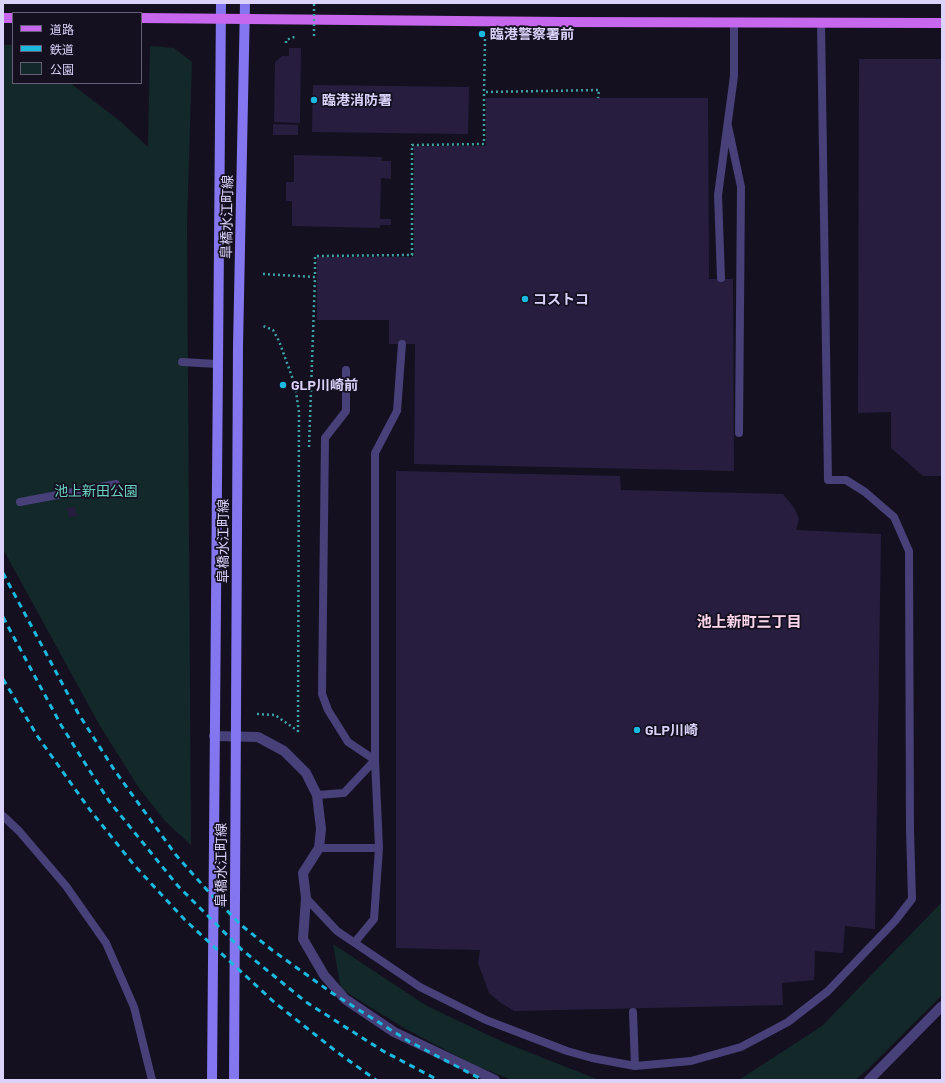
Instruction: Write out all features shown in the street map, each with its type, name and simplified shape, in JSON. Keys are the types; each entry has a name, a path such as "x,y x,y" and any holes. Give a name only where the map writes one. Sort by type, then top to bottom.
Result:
{"main road":[{"path":"142,18 245,20 942,23"}],"street":[{"name":"皐橋水江町線","path":"212,1080 221,3"},
{"name":"皐橋水江町線","path":"234,1080 238,354 245,3"},
{"path":"214,736 258,737 284,751 306,773 317,795 321,829 319,848 303,873 306,898 303,939 324,975 345,999 394,1032 495,1080"},
{"path":"869,1080 940,1013"}],"lane":[{"path":"721,278 718,195 734,76 734,23"},
{"path":"306,898 337,931 420,987 486,1020 567,1051 592,1058 635,1066 691,1061 741,1046 788,1022 828,991 895,921 912,899 909,551 894,517 865,492 846,480 828,480 821,23"},
{"path":"728,126 741,187 739,433"},
{"path":"355,942 374,919 379,848 376,760 375,452 396,412 402,344"},
{"path":"182,362 218,364"},
{"path":"346,370 346,411 325,438 322,694 328,710 348,742 376,760"},
{"path":"20,502 116,484"},
{"path":"317,795 344,794 376,760"},
{"path":"3,816 19,831 66,886 106,942 134,1007 152,1080"},
{"path":"319,848 379,848"},
{"path":"634,1012 635,1066"}],"path":[{"path":"307,36 314,36 314,3"},
{"path":"286,43 286,40 294,36 301,36"},
{"path":"263,274 315,277 315,256 412,255 412,145 484,144 485,39"},
{"path":"484,92 598,90 598,98"},
{"path":"257,714 275,716 298,731 299,412 295,385 279,341 273,330 261,325"}],"green space":[{"name":"池上新田公園","path":"3,45 12,45 12,84 71,84 120,121 148,147 150,46 174,48 192,62 187,224 191,845 165,821 139,788 100,726 3,549"},
{"path":"942,902 942,995 867,1070 855,1080 739,1080 822,1026"},
{"path":"333,944 427,1006 503,1042 599,1080 512,1080 472,1064 404,1028 341,989"}],"building":[{"path":"289,48 301,48 300,123 274,122 275,62 282,56 289,56"},
{"path":"859,59 942,59 942,476 923,476 891,448 891,412 858,413"},
{"path":"313,85 469,87 468,134 312,132"},
{"name":"コストコ","path":"486,98 708,98 709,279 733,279 734,471 414,464 415,344 389,344 389,320 317,320 317,257 414,257 414,146 486,146"},
{"path":"273,124 298,125 298,135 273,135"},
{"path":"294,155 382,157 381,161 391,161 391,179 381,178 380,219 391,219 391,225 380,225 380,228 292,226 292,201 286,201 286,182 294,182"},
{"name":"GLP川崎","path":"396,471 620,476 621,490 783,494 795,509 799,519 796,530 881,534 875,929 845,926 843,953 815,951 814,980 782,983 783,1005 514,1011 489,993 478,963 480,950 396,948"},
{"path":"75,507 77,516 69,517 67,508"}],"railway":[{"path":"3,573 78,713 115,771 176,855 207,890 241,925 272,950 332,993 410,1042 483,1080"},
{"path":"3,617 61,725 109,801 178,886 241,949 306,1002 383,1051 438,1080"},
{"path":"3,679 38,737 90,810 134,865 185,920 274,1002 337,1052 376,1080"}],"place":[{"name":"臨港警察署前","path":"482,34"},
{"name":"臨港消防署","path":"314,100"},
{"name":"コストコ","path":"525,299"},
{"name":"GLP川崎前","path":"283,385"},
{"name":"GLP川崎","path":"637,730"}],"district":[{"name":"池上新町三丁目","path":"749,622"}]}
